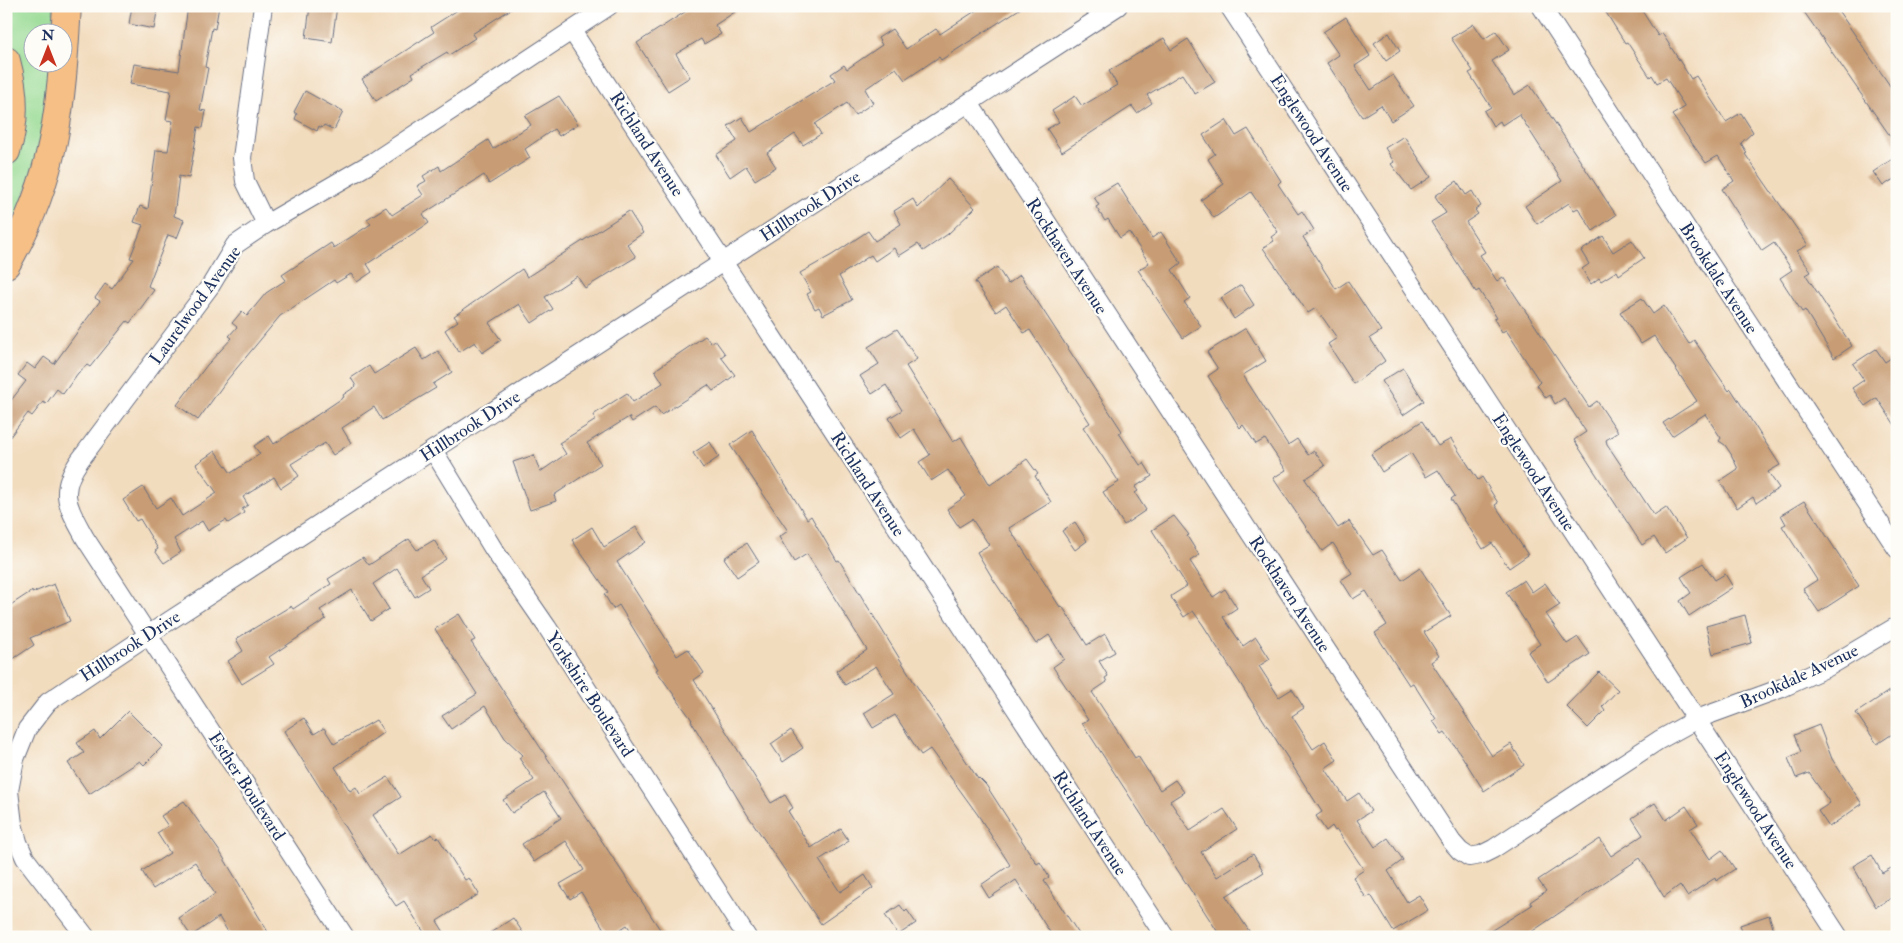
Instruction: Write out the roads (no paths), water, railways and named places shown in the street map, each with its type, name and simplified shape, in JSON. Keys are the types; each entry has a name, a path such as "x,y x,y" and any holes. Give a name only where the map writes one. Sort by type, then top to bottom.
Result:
{"highway":[{"path":"6,264 34,212 53,148 62,92 67,6"},
{"path":"6,61 11,79 13,112 6,151"}],"street":[{"path":"263,6 242,158 245,181 266,224"},
{"name":"Laurelwood Avenue","path":"149,635 85,538 67,504 67,483 80,460 211,285 235,245 266,224 374,162 609,6"},
{"name":"Hillbrook Drive","path":"86,937 25,858 13,824 9,791 15,759 27,729 48,702 1118,6"},
{"name":"Englewood Avenue","path":"1229,6 1839,937"},
{"name":"Brookdale Avenue","path":"1541,6 1897,549"},
{"name":"Richland Avenue","path":"572,30 1165,937"},
{"name":"Rockhaven Avenue","path":"969,103 1460,851 1469,857 1487,852 1659,740 1697,719"},
{"name":"Yorkshire Boulevard","path":"433,450 494,550 546,626 747,937"},
{"name":"Brookdale Avenue","path":"1697,719 1782,688 1828,667 1897,626"},
{"name":"Esther Boulevard","path":"149,635 346,937"}]}
